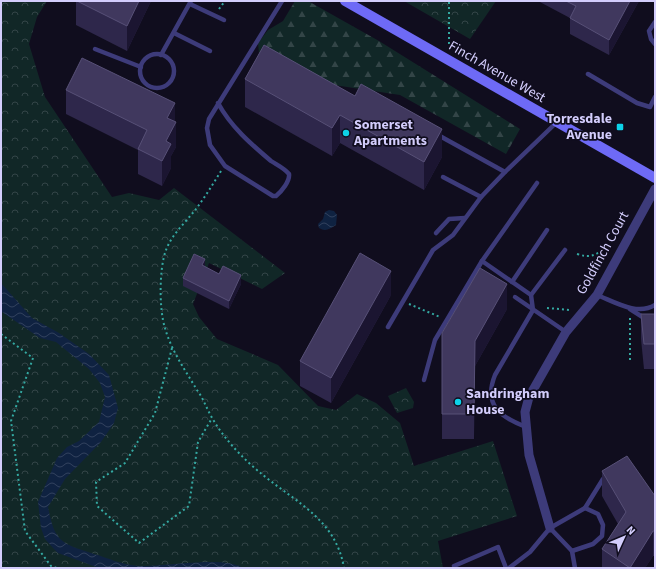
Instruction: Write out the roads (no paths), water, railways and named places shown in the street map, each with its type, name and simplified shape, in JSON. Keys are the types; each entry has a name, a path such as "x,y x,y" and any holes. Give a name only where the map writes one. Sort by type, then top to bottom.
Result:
{"main road":[{"name":"Finch Avenue West","path":"345,1 655,178"}],"street":[{"name":"Goldfinch Court","path":"550,528 529,455 525,412 529,397 566,332 597,295 655,189"}],"lane":[{"path":"218,103 224,114 236,128 274,163 287,171 290,177 281,192 276,196 272,196 225,166 217,158 208,139 209,119 218,103 282,1"},
{"path":"161,55 190,3 224,20"},
{"path":"655,22 649,31 651,39 655,44"},
{"path":"174,33 210,51"},
{"path":"95,49 141,67"},
{"path":"161,55 170,61 174,72 172,78 165,86 154,88 149,86 141,78 141,67 143,62 151,56 161,55"},
{"path":"588,74 637,103 650,107 655,97"},
{"path":"388,327 433,250 453,235 481,197 557,122"},
{"path":"432,132 505,172"},
{"path":"443,177 481,197"},
{"path":"424,380 435,340 482,261 537,183"},
{"path":"436,233 449,219 465,218"},
{"path":"512,282 547,230"},
{"path":"526,427 509,421 499,413 492,403 490,387 495,375 533,310 531,295 565,250"},
{"path":"482,261 531,295"},
{"path":"597,295 630,309 655,325"},
{"path":"515,297 566,332"},
{"path":"630,309 650,308 655,305"},
{"path":"510,568 530,552 550,528 585,508 603,478 608,475"},
{"path":"572,551 593,544 602,536 603,525 598,514 585,508"},
{"path":"550,528 572,551 575,568"},
{"path":"455,568 454,566 498,547 506,568"}],"water":[{"path":"329,210 334,211 337,215 336,225 328,230 321,229 319,228 318,224 323,219 325,212"},
{"path":"1,283 32,318 59,333 89,354 109,375 118,408 114,423 101,442 65,479 48,507 54,528 61,540 74,547 116,561 138,566 193,562 223,562 234,564 243,568 99,568 58,553 45,539 41,528 38,502 57,458 67,447 79,441 99,422 105,397 100,383 89,369 56,342 40,338 2,312"}],"place":[{"name":"Torresdale Avenue","path":"620,127"},
{"name":"Somerset Apartments","path":"346,133"},
{"name":"Sandringham House","path":"458,402"}]}
